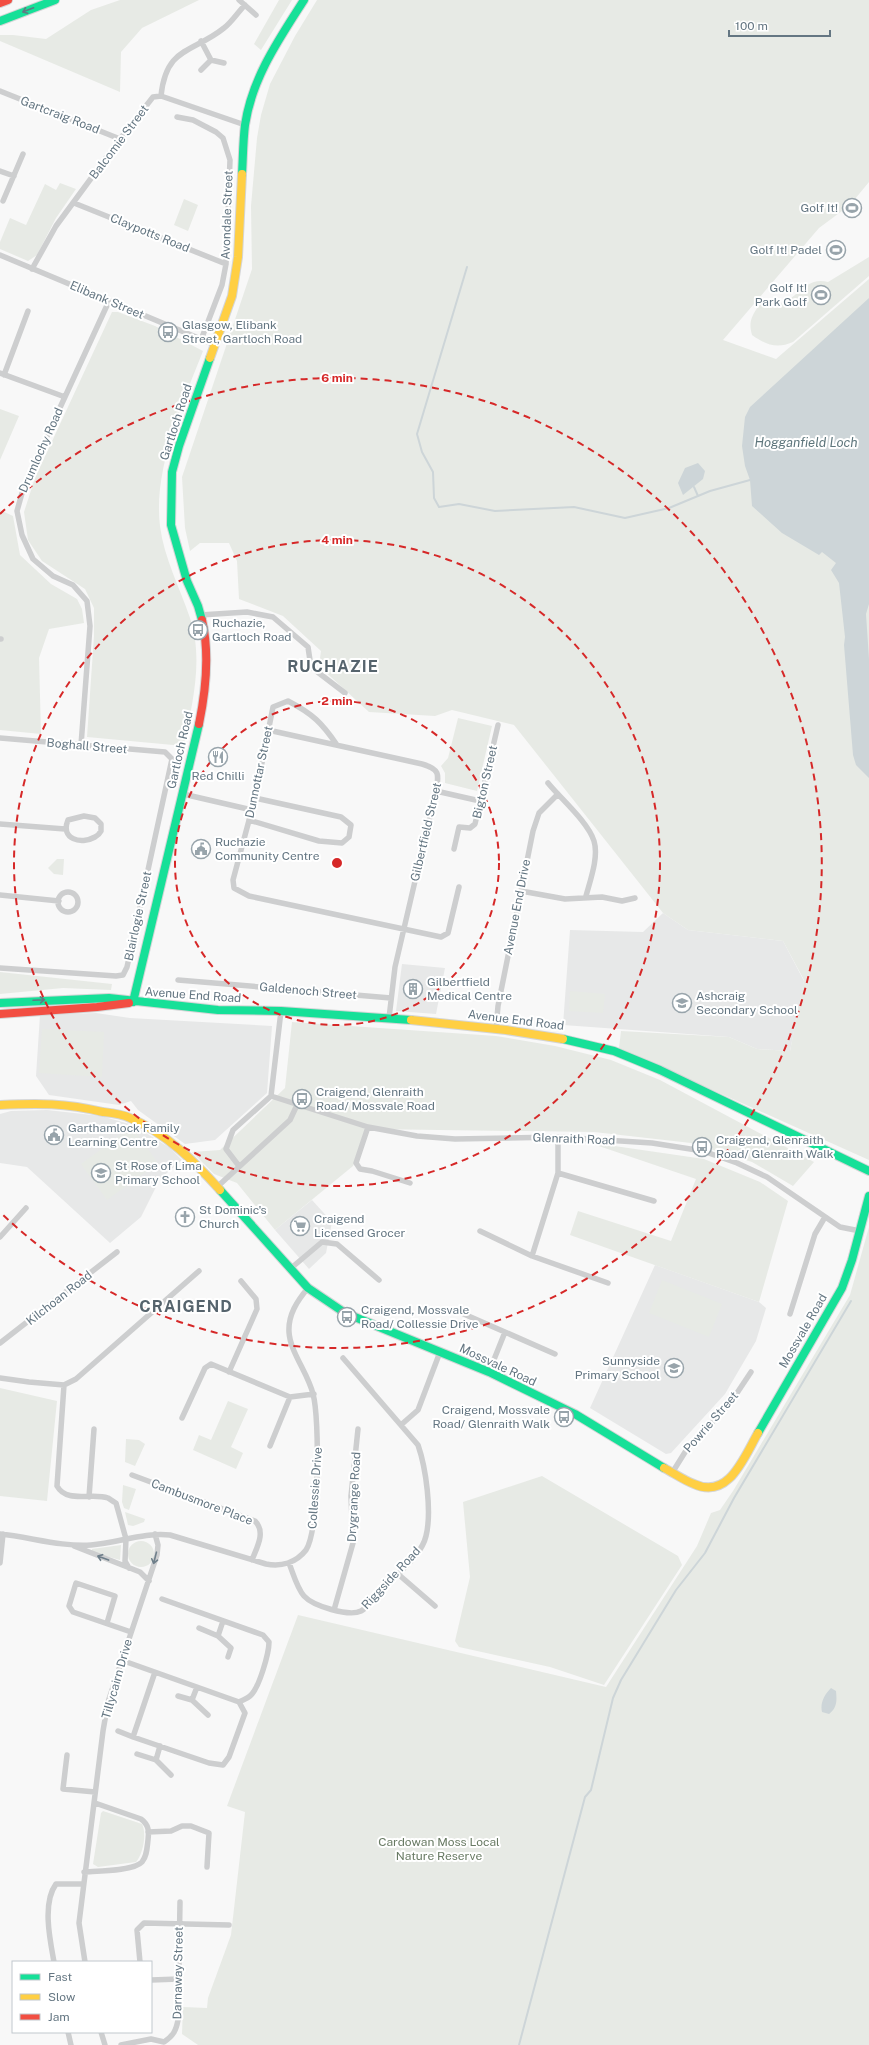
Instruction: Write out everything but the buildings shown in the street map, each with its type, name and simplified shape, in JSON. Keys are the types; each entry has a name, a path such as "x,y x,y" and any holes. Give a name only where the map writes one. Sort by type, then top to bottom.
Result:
{"main road":[{"path":"0,3 8,0"},
{"path":"0,21 55,0"},
{"name":"Gartloch Road","path":"133,1002 204,703 207,656 206,637 200,615 176,548 171,525 170,502 172,472 179,446 232,296 238,257 245,125 250,103 268,56 304,0"},
{"path":"0,1003 37,1000 109,998 133,1002"},
{"path":"0,1014 38,1010 111,1007 133,1002"},
{"name":"Avenue End Road","path":"133,1002 218,1010 281,1011 390,1018 496,1029 572,1040 614,1051 660,1070 869,1171"},
{"name":"Mossvale Road","path":"0,1105 49,1103 84,1107 128,1117 176,1146 217,1187 308,1288 344,1313 489,1372 575,1414 672,1473 695,1485 709,1487 722,1485 733,1476 842,1288 852,1260 869,1196"}],"street":[{"path":"239,0 256,15"},
{"path":"161,96 162,82 170,64 182,52 224,28 245,5"},
{"path":"201,41 211,60 224,63"},
{"path":"201,70 211,60"},
{"name":"Gartcraig Road","path":"0,92 120,138"},
{"name":"Balcomie Street","path":"32,269 56,226 120,138 153,98 161,96 245,125"},
{"path":"193,120 198,109"},
{"name":"Avondale Street","path":"177,116 193,120 223,138 228,155 226,264 222,285 201,340"},
{"path":"3,202 23,154"},
{"path":"0,171 14,176"},
{"name":"Claypotts Road","path":"74,203 226,264"},
{"name":"Elibank Street","path":"0,255 215,345"},
{"name":"Drumlochy Road","path":"81,745 90,626 87,601 73,585 53,576 33,559 22,535 17,511 24,486 108,301"},
{"path":"28,311 2,374 64,397"},
{"path":"200,615 247,612 273,617 308,648 311,667 344,693"},
{"name":"Dunnottar Street","path":"337,745 322,724 304,709 288,701 273,707 255,798 233,880 234,888 249,896 403,930"},
{"name":"Bigton Street","path":"454,849 459,827 470,828 474,824 498,725"},
{"name":"Gilbertfield Street","path":"268,730 432,767 437,771 439,777 403,930 391,998 390,1018"},
{"name":"Boghall Street","path":"0,738 165,752 172,759"},
{"name":"Blairlogie Street","path":"0,968 116,976 123,974 127,967 172,759"},
{"path":"548,782 586,826 595,842 595,856 586,896"},
{"path":"436,791 480,801"},
{"path":"182,794 252,810"},
{"name":"Avenue End Drive","path":"496,1029 498,1006 533,830 539,813 558,794"},
{"path":"249,820 319,841 342,843 349,837 351,824 340,817 255,798"},
{"path":"77,817 95,818 101,824 101,831 95,837 78,841 70,837 65,829 68,820 77,817"},
{"path":"0,824 65,829"},
{"path":"403,930 441,937 448,933 459,887"},
{"path":"521,891 565,899 586,896 602,897 622,901 635,898"},
{"path":"0,896 59,901"},
{"name":"Galdenoch Street","path":"178,980 391,998"},
{"path":"239,1166 226,1149 233,1130 271,1096 281,1011"},
{"name":"Glenraith Road","path":"271,1096 368,1127 417,1136 455,1139 558,1137 652,1142 703,1151 737,1163 767,1177 840,1227 860,1231"},
{"path":"217,1187 290,1120 297,1105"},
{"path":"368,1127 356,1162 360,1169 372,1170 410,1183"},
{"path":"532,1256 558,1173 558,1137"},
{"path":"558,1173 654,1201"},
{"path":"0,1237 26,1208"},
{"path":"790,1314 815,1234 825,1217"},
{"path":"480,1231 532,1256 608,1282"},
{"path":"290,1269 322,1242 337,1244 379,1280"},
{"name":"Kilchoan Road","path":"0,1343 117,1252"},
{"path":"0,1378 64,1385 76,1379 199,1271"},
{"path":"229,1372 257,1309 256,1299 241,1281"},
{"name":"Collessie Drive","path":"289,1563 296,1559 306,1549 312,1530 318,1438 314,1394 289,1334 290,1319 293,1310 308,1288"},
{"path":"457,1311 555,1354"},
{"path":"489,1372 505,1332"},
{"path":"402,1424 418,1410 440,1352"},
{"name":"Riggside Road","path":"289,1563 304,1596 314,1603 351,1614 362,1611 398,1574 421,1548 426,1535 428,1501 424,1461 418,1445 402,1424 343,1358"},
{"path":"182,1418 207,1365 211,1364 290,1398 314,1394"},
{"name":"Powrie Street","path":"672,1473 687,1449 731,1402 751,1372"},
{"path":"64,1385 57,1486 60,1491 67,1495 107,1498 116,1503 126,1539 125,1561 129,1568"},
{"path":"270,1446 290,1398"},
{"path":"89,1497 94,1429"},
{"name":"Drygrange Road","path":"334,1610 353,1543 351,1496 358,1429"},
{"name":"Cambusmore Place","path":"132,1475 255,1521 261,1534 252,1560"},
{"path":"0,1563 2,1534 73,1545 92,1545 155,1534 179,1536 272,1565 289,1563"},
{"name":"Tillycairn Drive","path":"85,1961 79,1922 84,1872 108,1702 157,1555 158,1546 155,1534"},
{"path":"73,1545 145,1575 149,1581"},
{"path":"398,1574 435,1606"},
{"path":"107,1623 115,1596 76,1584 69,1606 72,1612 131,1632"},
{"path":"162,1599 263,1635 269,1642 269,1651 251,1696 239,1702"},
{"path":"218,1636 223,1621"},
{"path":"199,1628 218,1636 231,1648 228,1656"},
{"path":"118,1732 223,1766 229,1757 245,1713 239,1702 121,1660"},
{"path":"133,1737 155,1672"},
{"path":"192,1700 197,1687"},
{"path":"178,1696 192,1700 208,1715"},
{"path":"156,1760 160,1746"},
{"path":"137,1754 156,1760 171,1775"},
{"path":"67,1755 63,1789 96,1792"},
{"path":"84,1872 133,1868 142,1863 146,1856 148,1832 146,1823 140,1818 94,1803"},
{"path":"148,1832 171,1831 186,1826 209,1833 207,1867"},
{"path":"54,1961 48,1928 51,1891 56,1884 83,1884"},
{"name":"Darnaway Street","path":"121,2045 151,2039 164,2044 176,2030 179,1979 180,1902"},
{"path":"140,1961 137,1930 144,1924 229,1925"},
{"path":"152,1980 179,1979"},
{"path":"68,2033 71,2045"},
{"path":"101,2033 105,2045"}],"shaded area":[{"name":"Ashcraig Secondary School","path":"663,913 688,930 783,941 804,981 790,1051 757,1049 729,1037 563,1025 570,930 643,932"},
{"path":"402,964 445,968 436,1014 396,1011"},
{"path":"96,1013 130,1018 272,1026 267,1093 215,1140 185,1144 138,1110 131,1101 119,1105 49,1095 36,1076 40,1015"},
{"name":"St Rose of Lima Primary School","path":"47,1110 101,1116 133,1125 170,1148 182,1160 160,1179 141,1217 110,1243 27,1167 0,1163 0,1114 11,1111"},
{"path":"312,1200 332,1222 326,1253 309,1269 275,1230"},
{"name":"Sunnyside Primary School","path":"655,1265 759,1302 766,1308 756,1341 725,1394 671,1453 666,1454 590,1408"}],"green space":[{"path":"120,0 199,0 142,28 121,52 120,92 0,41 0,35 46,39 91,10"},
{"path":"279,0 292,0 261,50 254,44"},
{"path":"317,0 869,0 869,182 850,205 819,228 723,340 776,359 869,279 869,1160 619,1048 621,1031 729,1037 757,1049 790,1051 804,980 783,941 688,930 663,913 514,725 452,710 435,716 369,712 319,666 321,651 283,616 239,599 237,561 229,543 200,543 190,551 185,528 182,477 252,269 251,206 257,138 261,115 270,84 295,36"},
{"path":"60,183 76,189 56,218 37,255 28,261 0,249 0,242 10,218 26,225 45,184 56,190"},
{"path":"184,199 198,205 188,231 174,225"},
{"name":"Golf It! Park Golf","path":"869,257 869,276 793,342 782,345 772,345 752,335 750,326 752,318 761,303 772,305 781,304 789,300 810,284 818,281 828,282"},
{"path":"112,312 118,312 155,326 203,351 171,437 165,459 159,504 160,526 165,550 190,618 196,650 193,698 184,746 87,737 94,636 94,608 85,589 42,561 28,540 24,512 35,478"},
{"path":"0,409 19,416 0,460"},
{"path":"0,510 13,516 20,555 51,584 77,599 82,609 84,623 49,629 39,658 41,734 0,730"},
{"path":"458,718 492,726 477,791 445,783 445,773 441,766 448,758"},
{"path":"57,859 64,859 63,875 54,874 48,868"},
{"path":"0,972 112,984 111,990 63,988 0,994"},
{"path":"570,991 605,994 603,1013 569,1011"},
{"path":"292,1022 496,1036 555,1046 611,1060 660,1080 814,1162 793,1186 752,1162 691,1143 594,1132 368,1129 353,1166 275,1230 237,1183 214,1174 192,1152 220,1150 285,1088"},
{"path":"42,1029 104,1032 102,1077 39,1073"},
{"path":"132,1127 158,1163 107,1200 81,1164"},
{"path":"587,1142 704,1159 760,1182 788,1201 759,1302 570,1235 578,1211 671,1241 696,1179"},
{"name":"Cardowan Moss Local Nature Reserve","path":"869,1227 869,2045 198,2045 182,2034 183,2007 207,2008 208,1998 231,1935 245,1812 227,1806 298,1615 606,1687 697,1546 711,1513 720,1510 733,1491 850,1295"},
{"path":"662,1280 722,1304 709,1337 649,1313"},
{"path":"0,1388 57,1401 47,1501 0,1496"},
{"path":"228,1401 248,1409 231,1447 243,1453 236,1469 193,1450 199,1435 211,1440"},
{"path":"126,1439 139,1440 145,1444 135,1466 125,1462"},
{"path":"542,1476 678,1556 682,1565 604,1685 550,1667 459,1647 455,1641 470,1577 463,1502"},
{"path":"123,1485 136,1489 129,1510 124,1508 122,1502"},
{"path":"125,1512 145,1519 144,1522 133,1526 128,1525"},
{"path":"141,1541 150,1545 154,1554 150,1563 141,1567 132,1563 128,1554 132,1545"},
{"path":"121,1545 120,1560 92,1552 92,1549"},
{"path":"103,1811 142,1824 144,1844 141,1854 136,1862 98,1867 93,1864 101,1813"}],"water":[{"name":"Hogganfield Loch","path":"869,298 869,604 866,614 869,659 869,778 856,765 853,755 844,645 845,637 839,583 831,570 836,563 822,552 819,555 782,533 752,506 750,480 745,466 742,446 745,417 750,407"},
{"path":"698,463 705,471 703,479 683,495 678,483 685,468"},
{"path":"831,1688 836,1691 836,1701 834,1709 829,1714 822,1712 822,1702 826,1693"}],"waterway":[{"path":"467,267 417,434 422,452 433,472 434,498 439,507 459,504 495,511 574,507 625,518 669,508 710,491 750,480"},
{"path":"694,487 698,496"},
{"path":"519,2045 585,1797 591,1790 613,1698 621,1680 676,1590 705,1553 734,1498 851,1301"}],"traffic: fast":[{"path":"0,21 55,0"},
{"path":"242,174 245,125 254,91 260,75 276,44 304,0"},
{"path":"202,620 198,606 187,581 171,525 172,472 179,446 210,358"},
{"path":"133,1002 199,724"},
{"path":"0,1003 109,998 218,1010 281,1011 411,1020"},
{"path":"563,1039 614,1051 660,1070 869,1171"},
{"path":"220,1190 308,1288 345,1313 489,1372 575,1414 664,1468"},
{"path":"758,1433 842,1288 852,1260 869,1196"}],"traffic: slow":[{"path":"210,358 232,296 238,257 242,174"},
{"path":"411,1020 506,1030 563,1039"},
{"path":"0,1105 64,1105 127,1117 143,1124 168,1140 190,1159 220,1190"},
{"path":"664,1468 694,1484 706,1487 717,1486 734,1474 758,1433"}],"traffic: jam":[{"path":"0,3 8,0"},
{"path":"199,724 204,698 206,672 206,646 202,620"},
{"path":"0,1014 97,1007 129,1003"}],"place":[{"name":"Golf It!","path":"852,208"},
{"name":"Golf It! Padel","path":"836,250"},
{"name":"Golf It! Park Golf","path":"821,295"},
{"name":"Glasgow, Elibank Street, Gartloch Road","path":"168,332"},
{"name":"Ruchazie, Gartloch Road","path":"198,630"},
{"name":"Red Chilli","path":"218,757"},
{"name":"Ruchazie Community Centre","path":"201,849"},
{"name":"Gilbertfield Medical Centre","path":"413,989"},
{"name":"Ashcraig Secondary School","path":"682,1003"},
{"name":"Craigend, Glenraith Road/ Mossvale Road","path":"302,1099"},
{"name":"Garthamlock Family Learning Centre","path":"54,1135"},
{"name":"Craigend, Glenraith Road/ Glenraith Walk","path":"702,1147"},
{"name":"St Rose of Lima Primary School","path":"101,1173"},
{"name":"St Dominic's Church","path":"185,1217"},
{"name":"Craigend Licensed Grocer","path":"300,1226"},
{"name":"Craigend, Mossvale Road/ Collessie Drive","path":"347,1317"},
{"name":"Sunnyside Primary School","path":"674,1368"},
{"name":"Craigend, Mossvale Road/ Glenraith Walk","path":"564,1417"}],"district":[{"name":"RUCHAZIE","path":"333,666"},
{"name":"CRAIGEND","path":"186,1306"}]}
